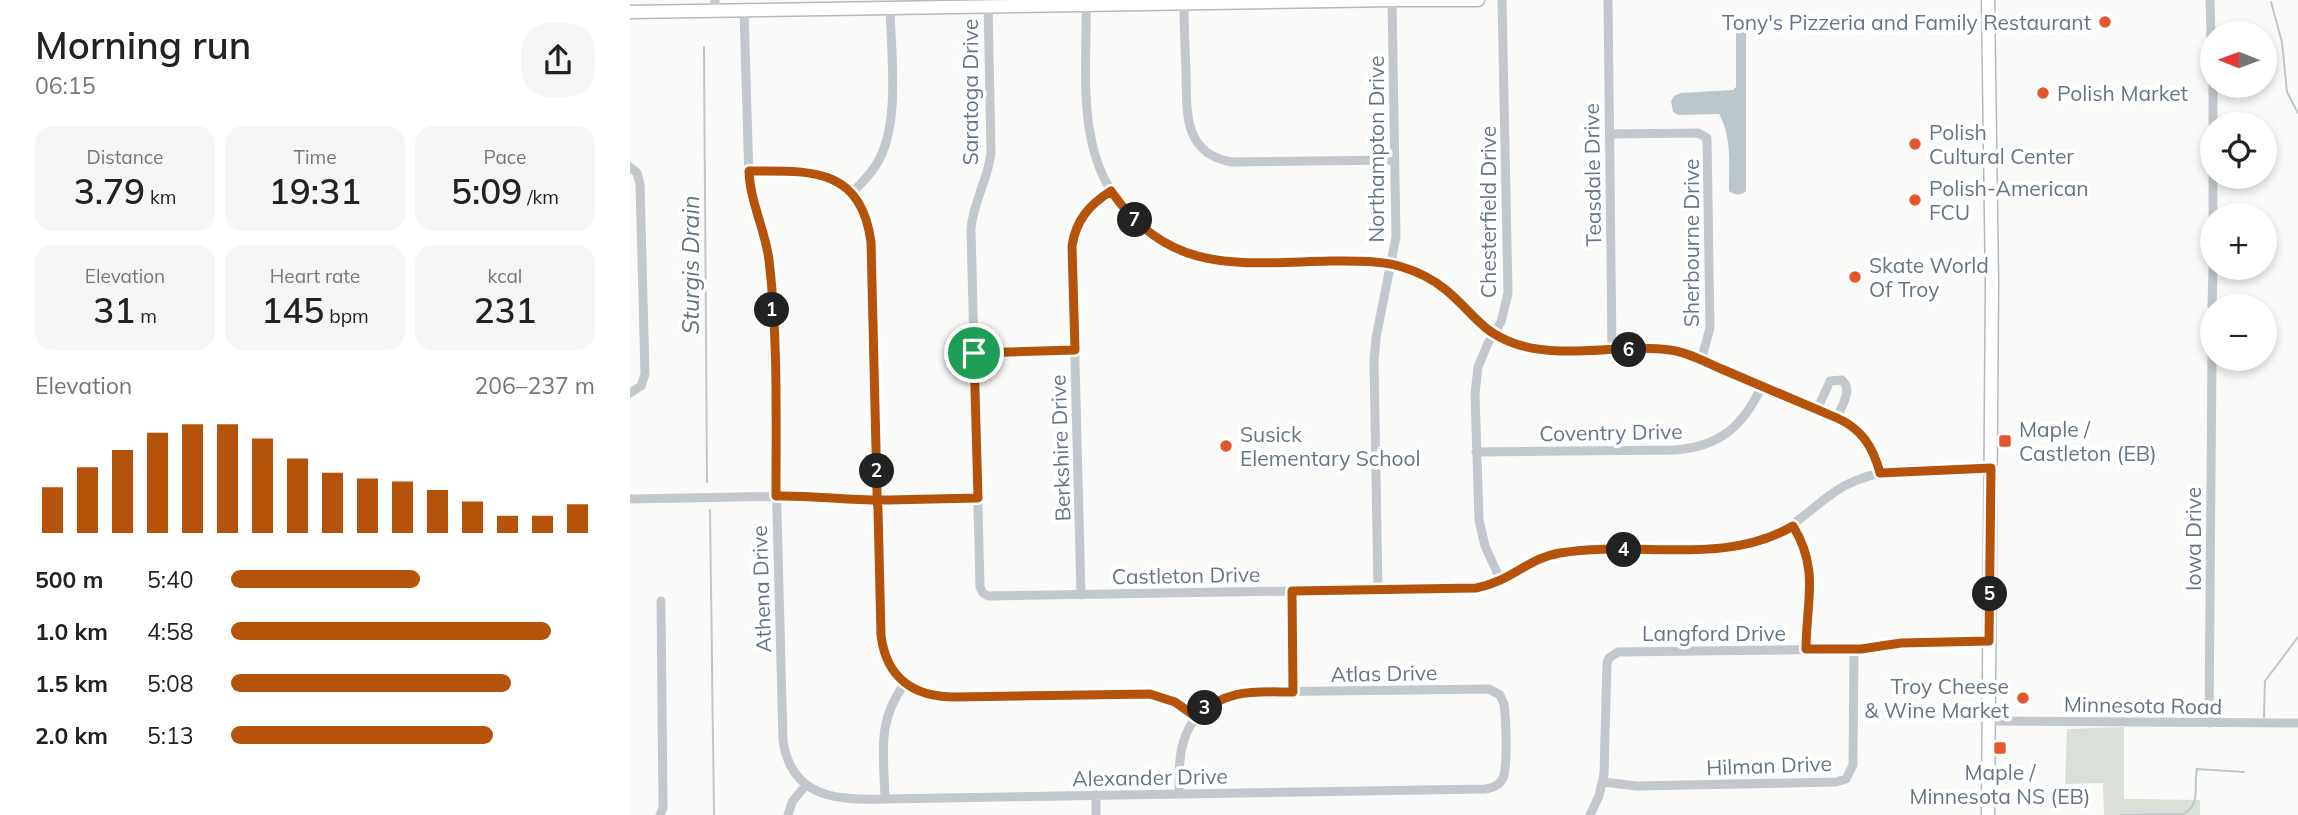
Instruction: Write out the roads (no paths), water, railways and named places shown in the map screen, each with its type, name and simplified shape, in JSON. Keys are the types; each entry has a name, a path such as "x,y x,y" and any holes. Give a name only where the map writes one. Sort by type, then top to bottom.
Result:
{"main road":[{"path":"630,12 710,5 744,10 974,4 1478,0"},
{"path":"1988,0 1992,275 1988,815"}],"street":[{"name":"Northampton Drive","path":"1378,590 1374,361 1396,237 1392,0"},
{"name":"Chesterfield Drive","path":"1501,581 1485,546 1479,520 1476,379 1483,354 1505,309 1508,293 1502,0"},
{"name":"Teasdale Drive","path":"1608,0 1612,350"},
{"path":"2210,0 2211,21"},
{"path":"1192,2 1188,119 1195,140 1207,153 1232,162 1395,160"},
{"name":"Saratoga Drive","path":"983,593 980,587 971,221 987,175 991,153 988,4"},
{"path":"1086,5 1088,124 1096,158 1111,191 1131,216 1149,232 1177,249 1228,263 1360,261 1392,264 1419,273 1435,282 1447,290 1476,322 1516,344 1536,349 1668,349 1851,425 1863,436 1876,458 1880,473"},
{"path":"851,194 877,164 884,151 891,124 890,8"},
{"name":"Athena Drive","path":"744,10 749,171 752,197 767,245 771,284 783,741 789,763 806,785"},
{"name":"Sherbourne Drive","path":"1610,134 1698,133 1707,138 1710,328 1701,361"},
{"path":"630,393 644,381 645,365 640,184 637,173 631,168"},
{"path":"749,171 811,172 834,181 851,194 865,216 871,242 882,643 887,661 905,683 925,694 945,697 1150,694 1175,702 1196,717 1181,746 1179,794"},
{"name":"Berkshire Drive","path":"1081,594 1072,257 1075,232 1087,209 1111,191"},
{"path":"974,353 1075,350"},
{"name":"Iowa Drive","path":"2209,723 2212,371"},
{"path":"1817,410 1830,381 1842,380 1847,392 1837,418"},
{"name":"Coventry Drive","path":"1476,452 1674,450 1698,446 1721,437 1736,426 1750,409 1762,386"},
{"name":"Castleton Drive","path":"983,593 995,596 1476,588 1501,581 1532,562 1561,553 1727,548 1758,542 1793,526 1843,487 1880,473 1991,468"},
{"path":"630,499 776,496 877,500 978,498"},
{"path":"1793,526 1802,541 1808,560 1806,649"},
{"path":"1292,591 1293,692"},
{"path":"660,815 663,808 661,601"},
{"name":"Langford Drive","path":"1603,782 1606,669 1609,658 1618,652 1854,649 1901,643 1989,641"},
{"name":"Hilman Drive","path":"1603,782 1637,786 1836,782 1846,779 1853,765 1854,649"},
{"path":"885,799 885,722 893,701 905,683"},
{"name":"Atlas Drive","path":"1196,717 1214,702 1233,694 1493,690 1500,695 1505,709 1504,769 1497,786"},
{"name":"Minnesota Road","path":"1989,721 2298,723"},
{"path":"1590,815 1603,782"},
{"path":"788,815 792,802 806,785"},
{"name":"Alexander Drive","path":"806,785 837,798 885,799 1485,789 1497,786"},
{"path":"1096,796 1096,815"}],"waterway":[{"path":"2271,2 2282,42 2287,92 2298,113"},
{"name":"Sturgis Drain","path":"704,47 707,482"},
{"name":"Sturgis Drain","path":"710,510 714,815"},
{"path":"2264,717 2265,681 2298,637"},
{"path":"2121,815 2183,814 2195,800 2197,769 2244,772"}],"place":[{"name":"Tony's Pizzeria and Family Restaurant","path":"2105,22"},
{"name":"Polish Market","path":"2043,93"},
{"name":"Polish Cultural Center","path":"1915,144"},
{"name":"Polish-American FCU","path":"1915,200"},
{"name":"Skate World Of Troy","path":"1855,277"},
{"name":"Maple / Castleton (EB)","path":"2005,441"},
{"name":"Susick Elementary School","path":"1226,446"},
{"name":"Troy Cheese & Wine Market","path":"2023,698"},
{"name":"Maple / Minnesota NS (EB)","path":"2000,748"}]}
